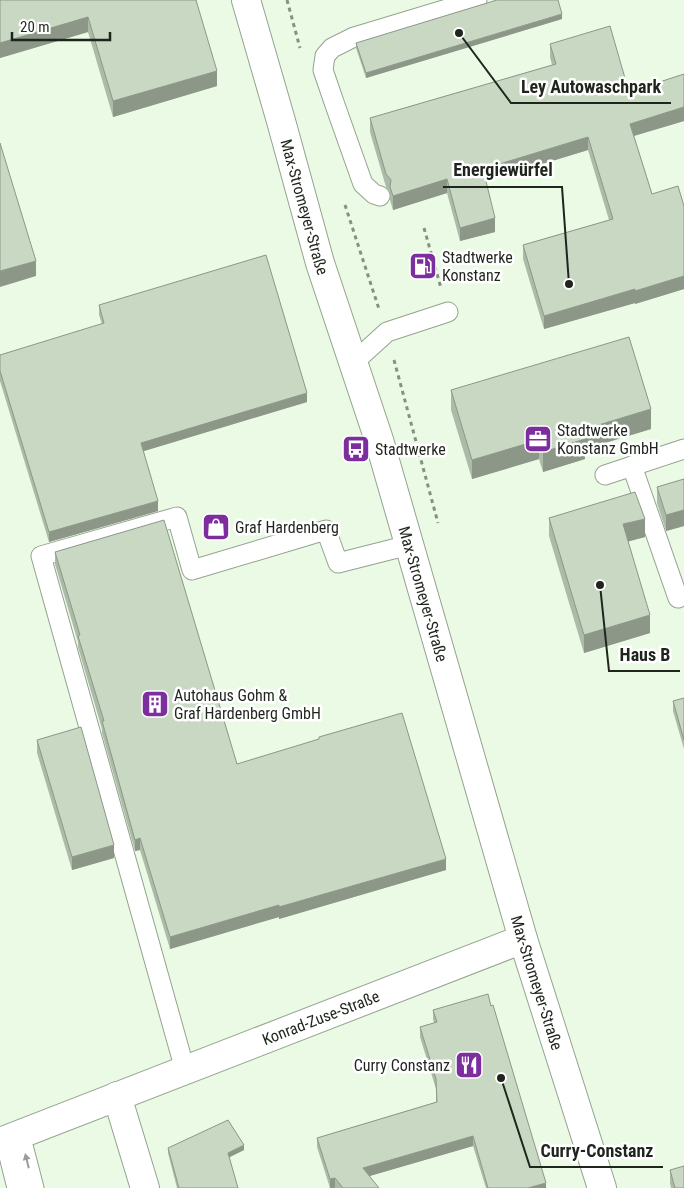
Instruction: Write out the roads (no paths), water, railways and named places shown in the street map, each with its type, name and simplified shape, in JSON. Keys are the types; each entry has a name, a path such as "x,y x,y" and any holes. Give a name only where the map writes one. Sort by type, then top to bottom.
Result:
{"street":[{"name":"Max-Stromeyer-Straße","path":"246,0 318,254 379,440 523,939 602,1188"},
{"name":"Konrad-Zuse-Straße","path":"8,1139 523,939"},
{"path":"117,1096 145,1188"}],"lane":[{"path":"380,196 374,194 363,184 323,70 325,56 332,48 354,37 477,0"},
{"path":"353,362 387,332 448,312"},
{"path":"605,474 684,449"},
{"path":"632,466 678,598"},
{"path":"185,1070 41,556 177,517 192,570 326,530 338,563 409,545"},
{"path":"8,1139 17,1188"},
{"path":"8,1139 34,1188"}],"place":[{"name":"Ley Autowaschpark","path":"459,33"},
{"name":"Stadtwerke Konstanz","path":"423,266"},
{"name":"Energiewürfel","path":"569,284"},
{"name":"Stadtwerke Konstanz GmbH","path":"538,439"},
{"name":"Stadtwerke","path":"356,449"},
{"name":"Graf Hardenberg","path":"216,527"},
{"name":"Haus B","path":"600,585"},
{"name":"Autohaus Gohm & Graf Hardenberg GmbH","path":"155,704"},
{"name":"Curry Constanz","path":"469,1065"},
{"name":"Curry-Constanz","path":"501,1078"}]}
